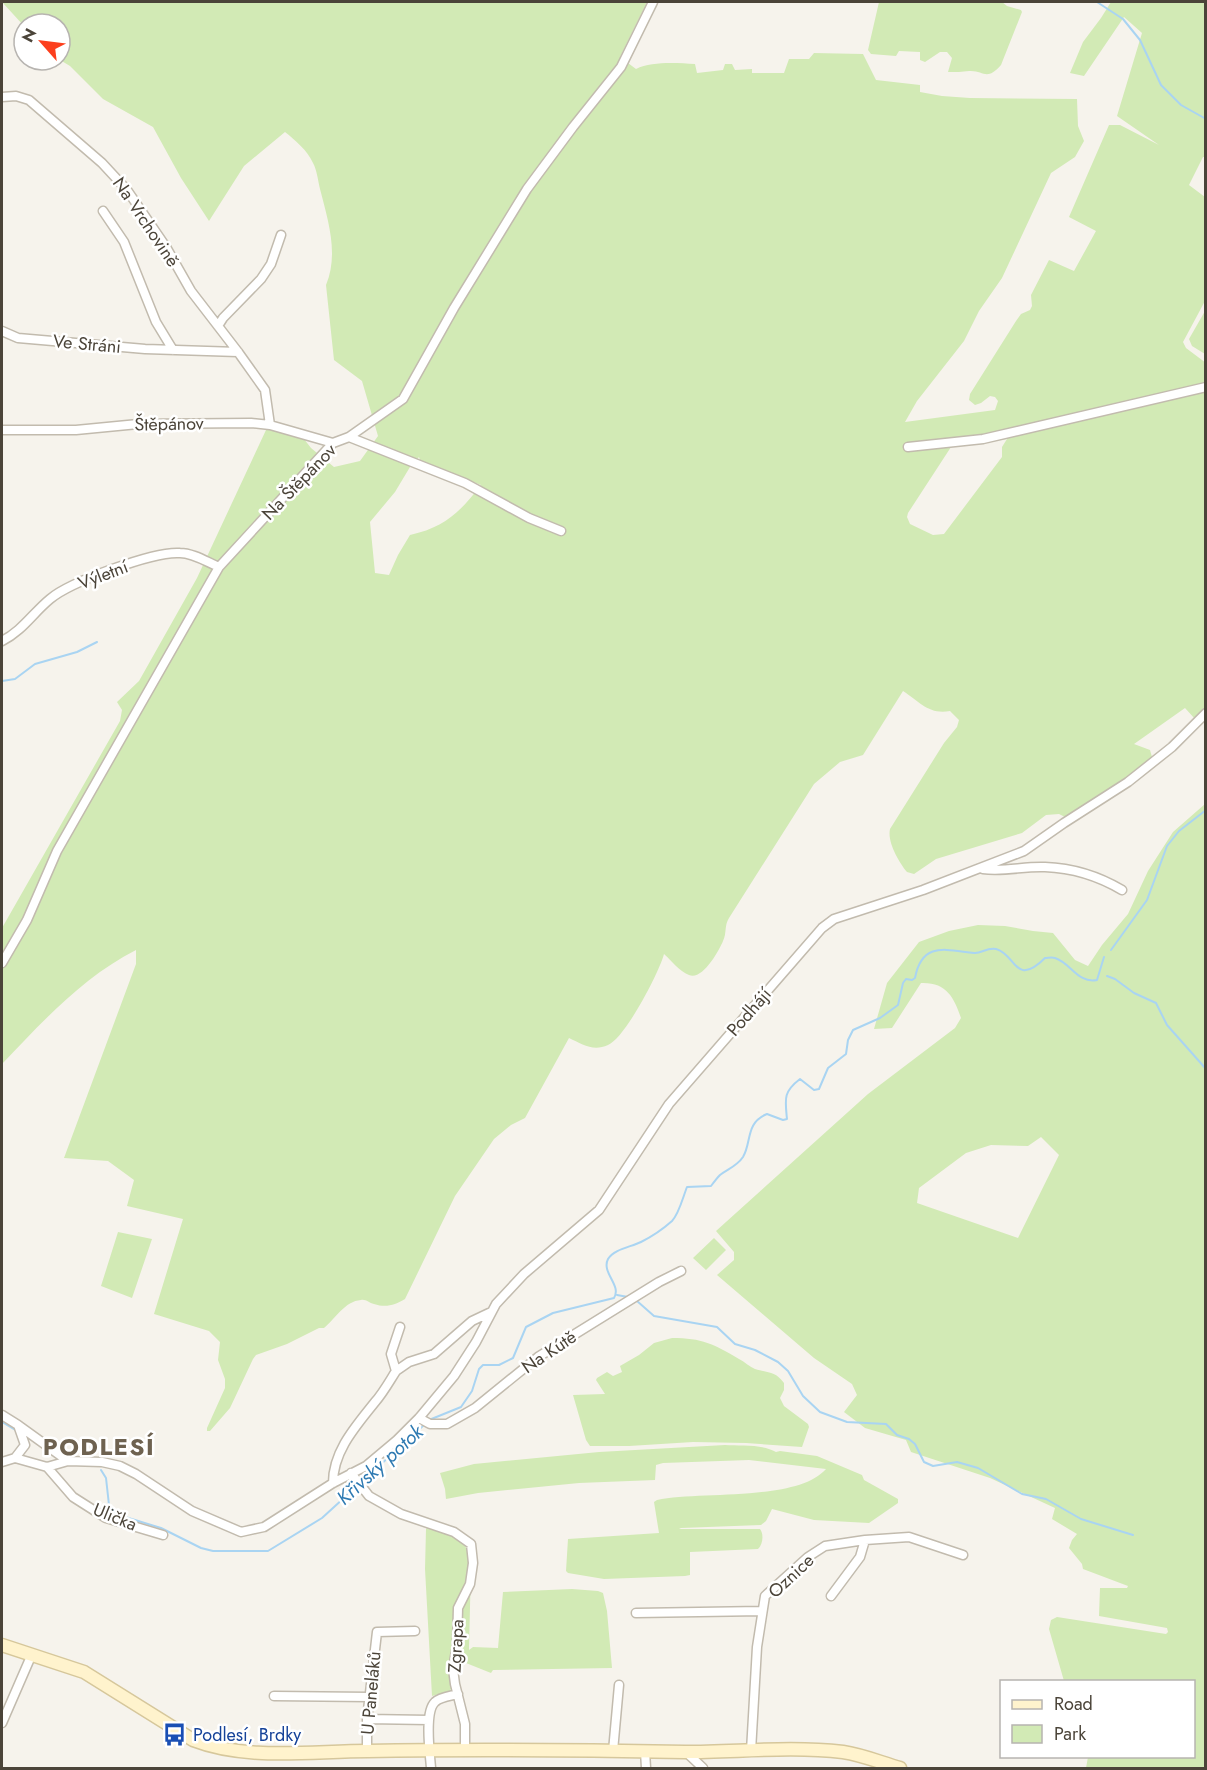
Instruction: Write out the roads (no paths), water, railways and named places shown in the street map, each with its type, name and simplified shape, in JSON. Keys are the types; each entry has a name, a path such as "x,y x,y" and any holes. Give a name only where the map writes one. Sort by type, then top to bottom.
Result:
{"street":[{"name":"Na Štěpánov","path":"2,963 27,920 57,851 219,567 333,443 349,437 403,399 481,262 527,189 621,67 653,2"},
{"name":"Na Vrchovině","path":"2,97 16,96 29,100 116,176 166,247 191,291 265,390 270,425"},
{"path":"103,211 124,242 156,321 173,350"},
{"path":"218,326 261,279 271,264 281,235"},
{"name":"Ve Stráni","path":"2,331 18,338 173,350 238,352"},
{"path":"908,447 983,439 1206,387"},
{"name":"Štěpánov","path":"2,430 76,430 138,424 252,423 270,425 333,443"},
{"path":"349,437 465,483 529,518 561,531"},
{"name":"Výletní","path":"2,640 13,635 52,597 81,582 151,556 182,553 219,567"},
{"name":"Podhájí","path":"47,1467 68,1461 102,1462 120,1466 192,1511 241,1532 264,1527 333,1483 366,1466 424,1421 466,1360 496,1304 524,1274 599,1210 669,1104 822,928 834,919 923,890 1024,851 1064,822 1128,782 1172,747 1206,713"},
{"path":"983,868 995,870 1045,867 1095,877 1122,890"},
{"name":"Na Kútě","path":"424,1421 447,1424 475,1408 538,1357 659,1282 681,1271"},
{"path":"333,1483 335,1463 339,1453 396,1371 409,1362 434,1354 472,1321 492,1311"},
{"path":"396,1371 391,1354 400,1327"},
{"path":"2,1415 68,1461"},
{"path":"15,1458 25,1445 18,1425"},
{"path":"2,1462 15,1458 47,1467"},
{"name":"Ulička","path":"47,1467 73,1497 106,1518 163,1535"},
{"name":"Zgrapa","path":"351,1473 369,1496 401,1514 454,1532 471,1544 473,1563 471,1584 458,1608 457,1645 453,1669 465,1724 465,1749"},
{"name":"Oznice","path":"751,1751 758,1647 765,1596 825,1546 865,1539 909,1537 963,1555"},
{"path":"831,1596 860,1557 865,1539"},
{"path":"636,1613 762,1611"},
{"name":"U Paneláků","path":"367,1751 367,1719 375,1636 379,1631 415,1631"},
{"path":"2,1645 84,1672 193,1740 208,1746 232,1750 282,1753 465,1749 686,1752 809,1750 846,1753 900,1768"},
{"path":"2,1723 32,1654"},
{"path":"613,1751 619,1685"},
{"path":"431,1768 429,1720 431,1708 437,1700 458,1694"},
{"path":"274,1696 370,1697"},
{"path":"367,1719 429,1720"},
{"path":"645,1751 646,1768"},
{"path":"686,1752 703,1768"}],"waterway":[{"path":"1097,2 1123,19 1140,40 1161,85 1181,105 1206,119"},
{"path":"2,681 15,679 35,664 77,652 97,642"},
{"name":"Křivský potok","path":"1111,950 1147,900 1167,846 1179,831 1206,810"},
{"name":"Křivský potok","path":"429,1420 461,1407 472,1391 479,1369 483,1365 499,1365 513,1358 526,1327 553,1313 614,1298 616,1293 607,1269 608,1259 618,1251 645,1240 672,1221 679,1210 687,1187 711,1186 720,1175 738,1163 746,1151 752,1128 760,1118 767,1114 783,1120 787,1119 786,1096 800,1079 814,1090 819,1089 828,1068 846,1054 848,1040 853,1030 880,1018 898,1005 903,983 906,979 915,978 918,966 929,953 937,950 977,953 996,949 1003,952 1022,970 1028,970 1045,958 1054,958 1066,964 1080,976 1090,980 1097,980 1104,957"},
{"path":"1107,976 1134,993 1156,1003 1167,1025 1206,1069"},
{"path":"617,1295 628,1297"},
{"path":"637,1301 654,1316 717,1327 735,1344 755,1350 778,1362 788,1371 803,1396 820,1412 847,1422 886,1424 897,1435 915,1444 924,1462 933,1466 957,1462 978,1468 1022,1494 1046,1499 1081,1519 1133,1535"},
{"name":"Křivský potok","path":"2,1422 17,1431"},
{"name":"Křivský potok","path":"101,1470 106,1478 109,1505 114,1512 122,1516 161,1528 201,1548 213,1551 268,1551 322,1518 425,1424"}],"place":[{"name":"Podlesí, Brdky","path":"175,1735"}],"district":[{"name":"PODLESÍ","path":"99,1446"}]}
